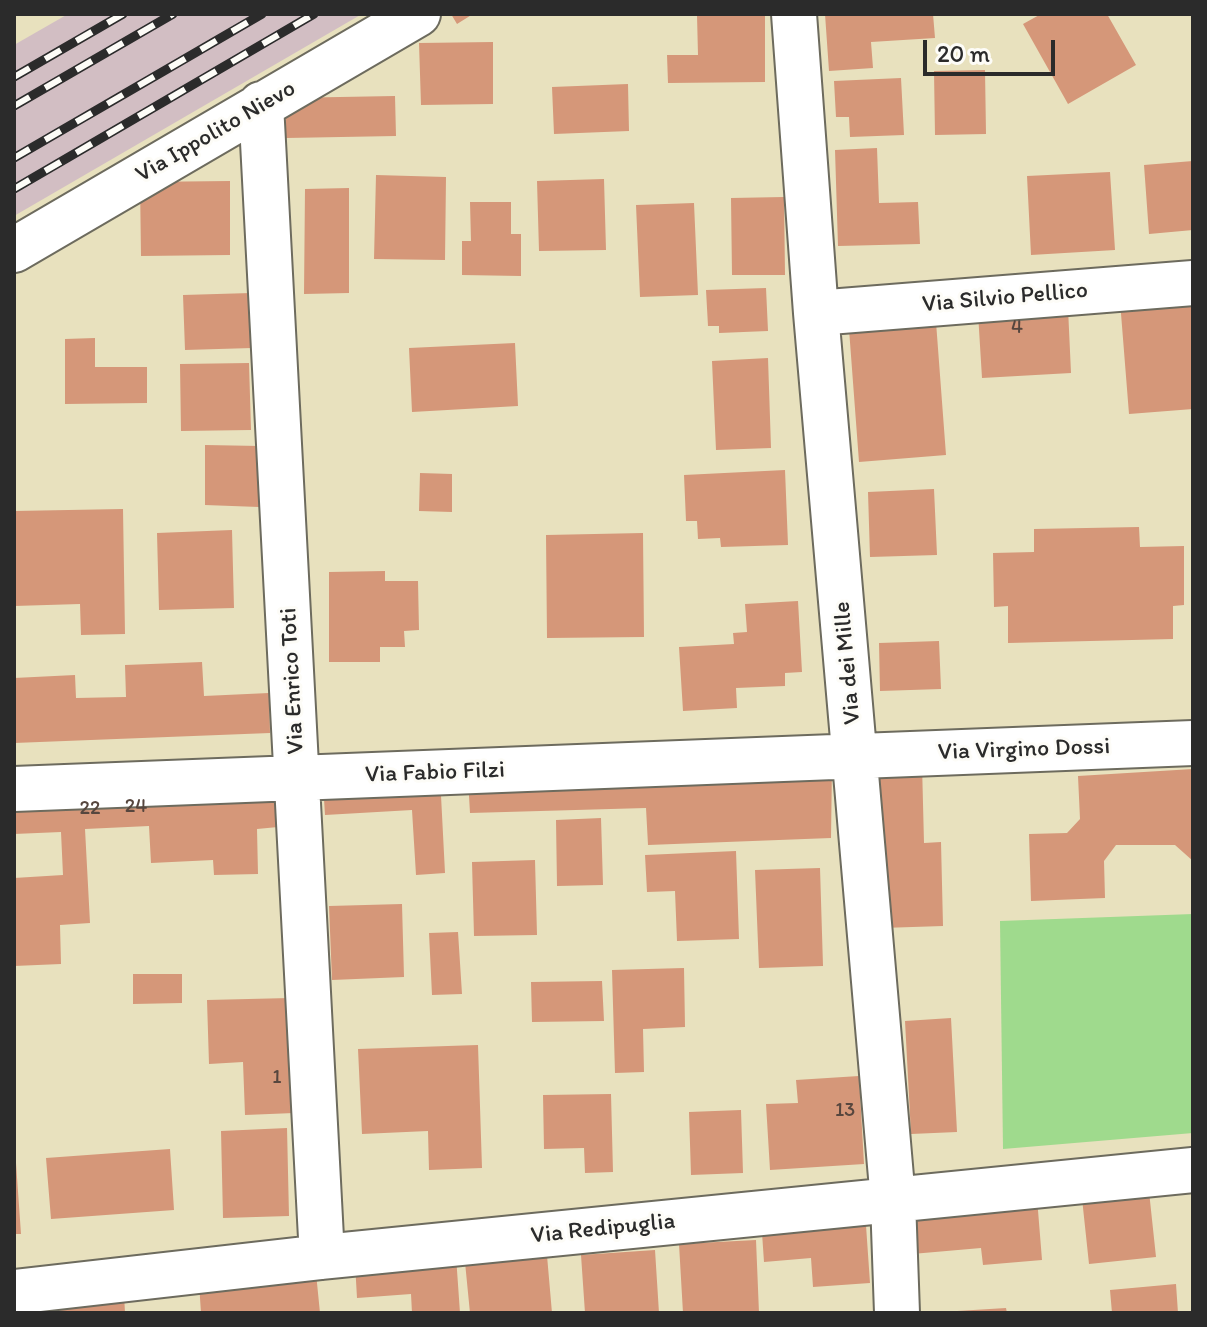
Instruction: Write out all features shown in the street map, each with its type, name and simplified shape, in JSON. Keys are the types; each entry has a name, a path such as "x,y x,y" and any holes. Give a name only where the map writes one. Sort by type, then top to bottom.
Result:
{"street":[{"name":"Via Ippolito Nievo","path":"14,250 418,14"},
{"name":"Via dei Mille","path":"794,14 816,313 893,1200 897,1313"},
{"name":"Via Enrico Toti","path":"261,104 322,1257"},
{"name":"Via Silvio Pellico","path":"816,313 1193,283"},
{"name":"Via Virgino Dossi","path":"856,757 1193,743"},
{"name":"Via Fabio Filzi","path":"14,789 856,757"},
{"name":"Via Redipuglia","path":"14,1292 322,1257 1193,1170"}],"shaded area":[{"path":"68,14 362,14 14,216 14,45"}],"green space":[{"path":"1193,914 1193,1133 1003,1149 1000,921"}],"building":[{"path":"451,14 473,14 457,24"},
{"path":"765,14 765,82 668,83 667,55 698,55 697,15"},
{"path":"825,14 933,14 935,38 871,42 873,68 829,71"},
{"path":"1041,14 1107,14 1136,65 1068,104 1023,24"},
{"path":"493,42 493,104 421,105 419,43"},
{"path":"985,70 986,134 935,135 934,71"},
{"path":"901,78 904,135 850,137 849,117 836,117 834,81"},
{"path":"628,84 629,131 554,134 552,87"},
{"path":"395,96 396,136 286,138 285,98"},
{"path":"877,148 879,203 918,202 920,244 838,246 835,150"},
{"path":"1193,161 1193,230 1149,234 1144,165"},
{"path":"1110,172 1115,250 1031,255 1027,176"},
{"path":"376,175 446,177 445,260 374,259"},
{"path":"604,179 606,250 539,251 537,181"},
{"path":"230,181 230,255 141,256 140,182"},
{"path":"349,188 349,293 304,294 305,189"},
{"path":"784,197 785,275 732,275 731,198"},
{"path":"470,202 511,202 511,234 521,234 521,276 462,275 462,241 471,241"},
{"path":"694,203 698,295 640,297 636,205"},
{"path":"766,288 768,331 719,333 719,326 708,326 706,290"},
{"path":"251,293 252,348 185,350 183,295"},
{"path":"1193,295 1193,409 1129,414 1120,301"},
{"path":"1068,308 1071,373 982,378 978,313"},
{"path":"936,322 946,455 859,462 849,329"},
{"path":"95,338 95,367 147,367 147,403 65,404 65,339"},
{"path":"515,343 518,406 412,412 409,348"},
{"path":"768,358 771,448 716,450 712,361"},
{"path":"249,363 251,430 181,431 180,364"},
{"path":"205,445 260,446 259,507 205,505"},
{"path":"785,470 788,545 721,547 720,538 698,539 697,521 686,521 684,475"},
{"path":"420,473 452,474 452,512 419,511"},
{"path":"934,489 937,555 870,557 868,492"},
{"path":"123,509 125,634 81,635 80,604 14,606 14,511"},
{"path":"1139,527 1140,547 1184,546 1184,605 1173,606 1173,639 1008,643 1008,606 994,607 993,553 1034,552 1034,529"},
{"path":"232,530 234,608 159,610 157,533"},
{"path":"643,533 644,637 547,638 546,535"},
{"path":"385,571 385,581 418,581 419,630 404,631 405,647 380,647 380,662 329,662 329,572"},
{"path":"798,601 802,672 785,673 785,686 736,688 737,708 683,711 679,647 734,644 733,633 747,632 745,604"},
{"path":"939,641 941,689 880,691 879,643"},
{"path":"202,662 204,696 269,693 270,733 14,743 14,678 75,675 76,698 126,697 125,665"},
{"path":"922,764 924,843 941,842 943,926 882,928 878,765"},
{"path":"832,765 831,838 648,845 646,808 470,813 468,779"},
{"path":"1193,769 1193,861 1175,845 1116,845 1104,861 1105,898 1031,901 1029,834 1067,833 1080,819 1078,776"},
{"path":"440,776 445,873 416,875 412,810 325,815 323,783"},
{"path":"276,786 278,827 257,829 258,874 214,875 213,860 151,863 149,826 85,829 90,923 60,925 61,964 14,966 14,878 63,875 61,832 14,834 14,797"},
{"path":"601,818 603,885 557,886 556,820"},
{"path":"736,851 739,939 677,941 675,891 647,892 645,855"},
{"path":"535,860 537,935 474,936 472,862"},
{"path":"820,868 823,966 759,968 755,870"},
{"path":"402,904 404,977 332,980 329,906"},
{"path":"458,932 462,994 432,995 429,933"},
{"path":"684,968 685,1027 643,1029 644,1072 615,1073 612,970"},
{"path":"133,974 182,974 182,1003 133,1004"},
{"path":"602,981 604,1021 532,1022 531,982"},
{"path":"290,998 294,1113 245,1115 243,1062 209,1064 207,1000"},
{"path":"951,1018 957,1132 911,1134 905,1021"},
{"path":"478,1045 482,1168 429,1170 428,1131 362,1134 358,1049"},
{"path":"859,1076 864,1164 770,1170 766,1104 798,1103 796,1080"},
{"path":"611,1094 613,1172 585,1173 584,1148 544,1149 543,1095"},
{"path":"741,1110 743,1173 691,1175 689,1112"},
{"path":"287,1128 289,1216 223,1218 221,1131"},
{"path":"170,1149 174,1210 51,1219 46,1158"},
{"path":"16,1163 21,1234 14,1234"},
{"path":"1148,1182 1156,1257 1089,1264 1081,1189"},
{"path":"1037,1198 1042,1260 983,1265 981,1248 912,1254 908,1204"},
{"path":"865,1211 870,1283 813,1287 811,1258 764,1262 761,1218"},
{"path":"756,1240 759,1313 683,1313 679,1244"},
{"path":"546,1244 552,1313 470,1313 464,1252"},
{"path":"655,1250 659,1313 585,1313 581,1255"},
{"path":"456,1256 460,1313 412,1313 411,1294 357,1298 355,1263"},
{"path":"316,1273 320,1313 201,1313 199,1283"},
{"path":"1176,1284 1178,1313 1112,1313 1110,1290"},
{"path":"124,1294 125,1313 14,1313"},
{"path":"1006,1308 1007,1313 957,1313 957,1311"}],"railway":[{"path":"14,77 123,14"},
{"path":"14,106 173,14"},
{"path":"14,158 262,14"},
{"path":"14,189 314,14"}]}
